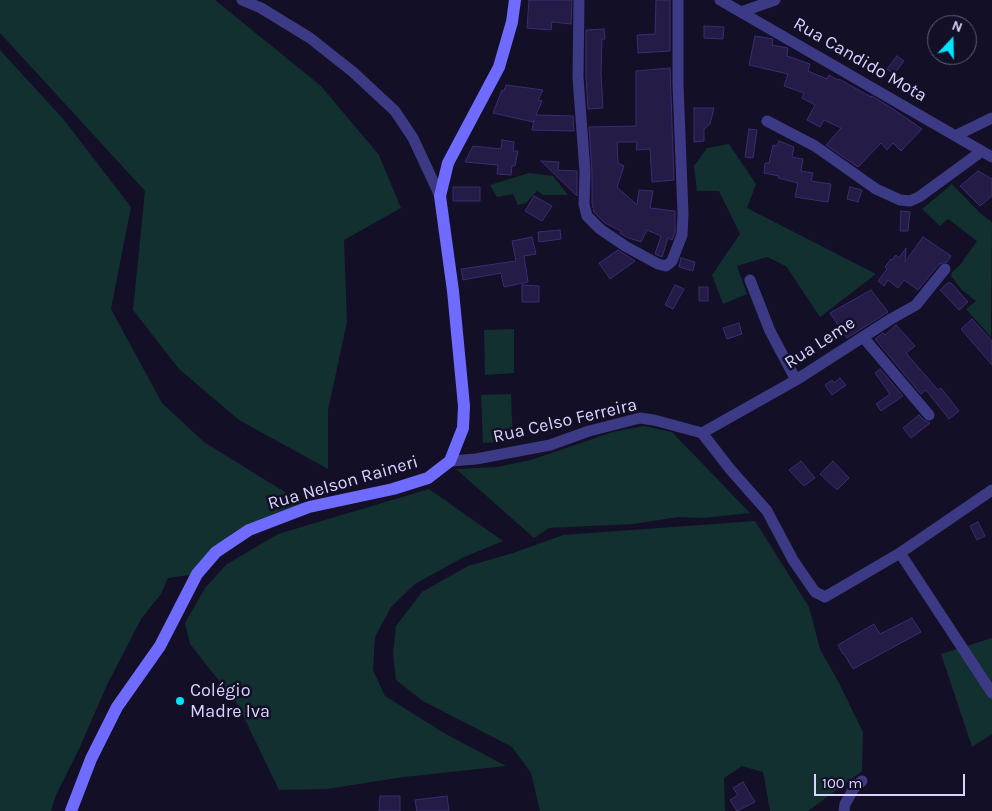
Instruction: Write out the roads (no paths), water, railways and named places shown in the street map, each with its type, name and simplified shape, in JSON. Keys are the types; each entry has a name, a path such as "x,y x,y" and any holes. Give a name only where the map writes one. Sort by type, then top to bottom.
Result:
{"main road":[{"path":"450,461 463,428 464,406 453,291 440,196 448,164 499,67 512,22 515,0"},
{"name":"Rua Nelson Raineri","path":"71,811 91,759 117,707 160,646 197,574 216,552 249,530 309,508 393,489 428,478 450,461"}],"street":[{"path":"242,0 261,8 310,38 353,72 395,111 413,138 440,196"},
{"path":"579,0 578,77 585,172 584,204 587,216 600,229 625,246 658,264 666,266 672,261 680,242 683,214 678,84 678,0"},
{"name":"Rua Candido Mota","path":"720,0 987,154"},
{"path":"741,12 775,0"},
{"path":"956,136 992,118"},
{"path":"767,121 815,146 876,189 900,200 910,201 919,197 987,154"},
{"name":"Rua Leme","path":"702,433 796,380 916,305 945,269"},
{"path":"750,280 770,331 796,380"},
{"path":"863,337 929,415"},
{"name":"Rua Celso Ferreira","path":"450,461 476,459 550,445 589,431 640,418 702,433"},
{"path":"702,433 730,469 768,511 793,560 815,592 825,597 900,553 992,490"},
{"path":"900,553 992,693"},
{"path":"844,811 845,804 854,788 862,781"}],"place":[{"name":"Colégio Madre Iva","path":"180,701"}]}
